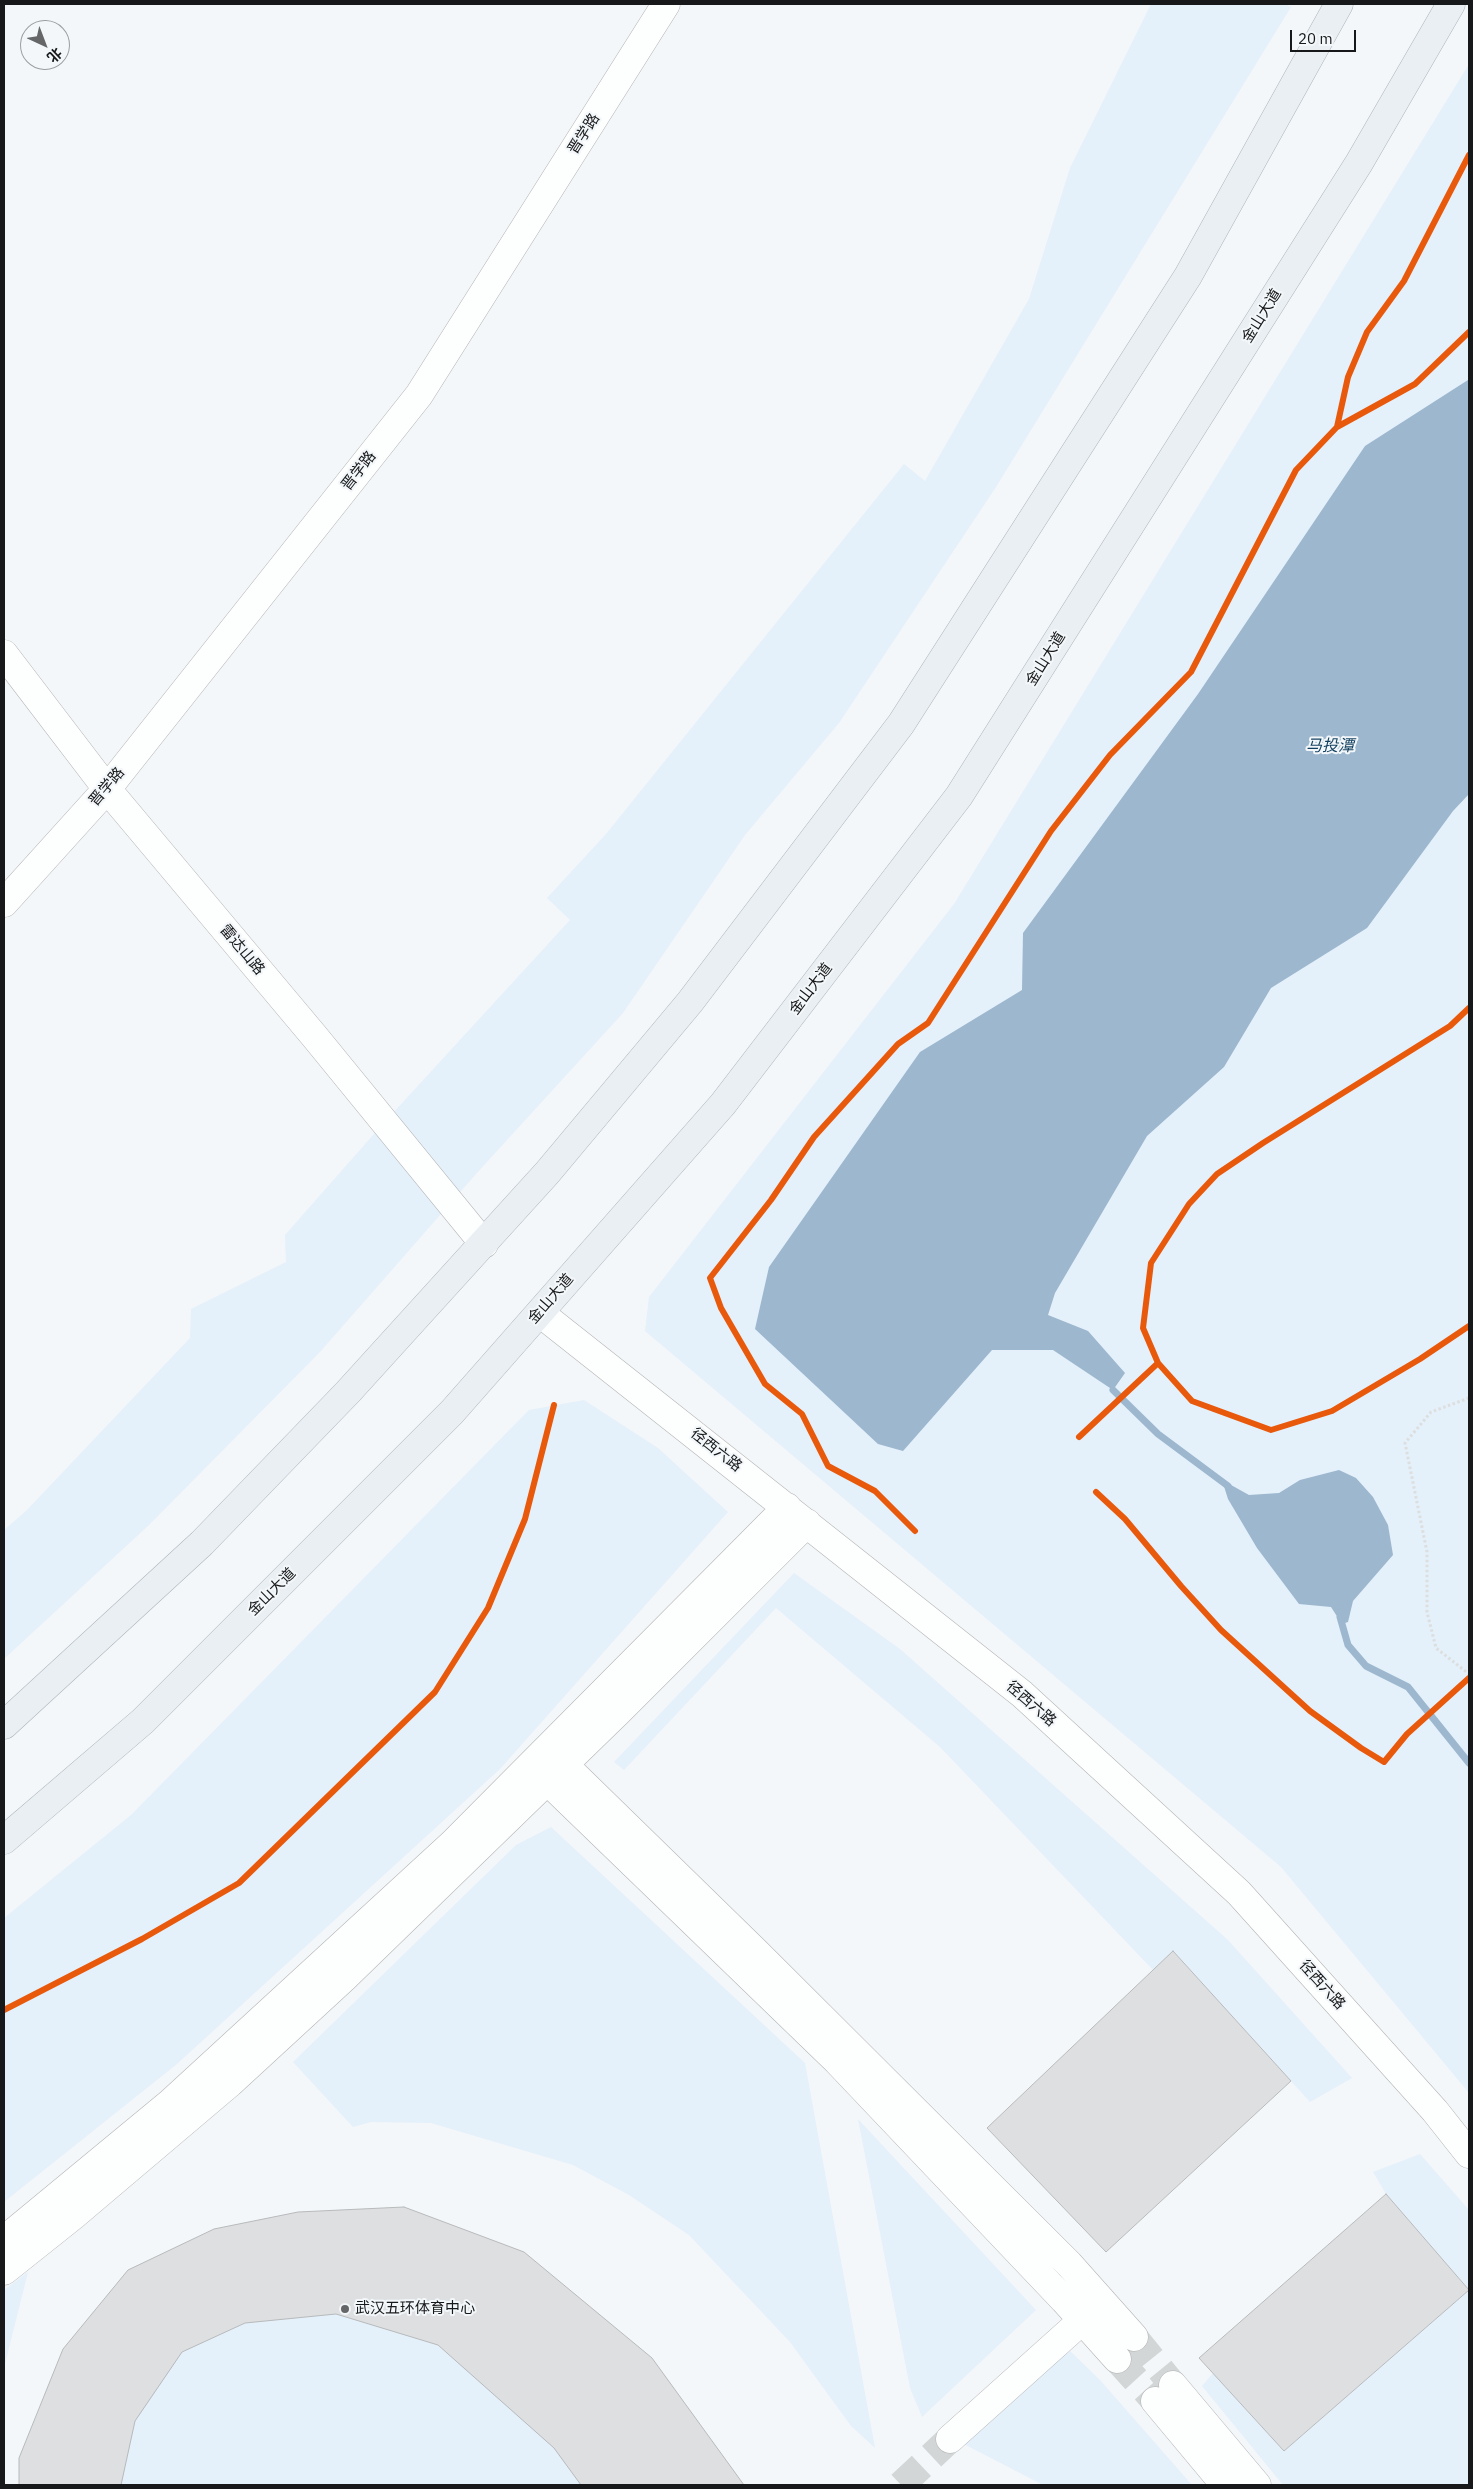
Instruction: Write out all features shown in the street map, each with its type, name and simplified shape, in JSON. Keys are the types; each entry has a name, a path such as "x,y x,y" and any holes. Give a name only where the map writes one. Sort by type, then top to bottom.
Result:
{"main road":[{"path":"4,1725 202,1544 348,1392 547,1173 690,1002 901,724 1188,276 1339,4"},
{"name":"金山大道","path":"4,1840 143,1721 452,1412 723,1104 959,796 1359,163 1451,4"}],"street":[{"name":"晋学路","path":"4,903 107,788 419,395 666,4"},
{"name":"雷达山路","path":"4,654 107,788 315,1037 484,1244"},
{"name":"径西六路","path":"540,1312 1022,1694 1238,1893 1428,2104 1469,2154"},
{"path":"4,2271 73,2216 230,2084 344,1978 547,1765 797,1515"},
{"path":"4,2240 170,2103 452,1844 547,1765"},
{"path":"547,1765 837,2061 1092,2311 1134,2337"},
{"path":"1092,2311 1117,2359"},
{"path":"950,2439 1092,2311"},
{"path":"1225,2485 1164,2393 1257,2485"}],"path":[{"path":"1469,1398 1432,1412 1405,1443 1426,1544 1427,1612 1436,1648 1469,1674"}],"shaded area":[{"path":"1151,4 1285,4 1291,7 996,487 839,723 745,835 623,1013 476,1174 320,1352 149,1525 4,1659 4,1530 26,1511 190,1338 191,1309 286,1262 285,1235 381,1126 570,920 547,898 606,834 904,464 925,481 1029,299 1070,168"},
{"path":"1469,64 1469,2093 1281,1867 645,1331 649,1297 954,904"},
{"path":"584,1400 658,1448 728,1512 500,1769 177,2064 4,2202 4,1918 131,1815 529,1410"},
{"path":"794,1573 900,1649 1228,1940 1352,2078 1310,2102 1174,1952 1153,1970 940,1747 776,1608 624,1770 614,1762"},
{"path":"551,1827 805,2063 875,2448 851,2426 790,2342 689,2235 629,2195 573,2165 431,2123 371,2122 353,2127 293,2062 516,1845"},
{"path":"858,2119 1036,2310 922,2417 910,2388"},
{"path":"1420,2154 1469,2210 1469,2290 1386,2194 1373,2172"},
{"name":"武汉五环体育中心","path":"404,2207 524,2252 652,2358 744,2485 19,2485 19,2458 63,2349 128,2270 214,2229 298,2212"},
{"path":"28,2272 4,2368 4,2290"},
{"path":"1469,2290 1469,2485 1283,2485 1202,2386 1213,2373 1284,2451"},
{"path":"1070,2351 1100,2380 1192,2485 1043,2485 960,2442"}],"water":[{"name":"马投潭","path":"1468,380 1469,794 1453,811 1367,928 1271,988 1224,1067 1147,1136 1055,1293 1048,1315 1088,1331 1125,1373 1113,1390 1053,1350 992,1350 903,1451 878,1444 755,1329 769,1267 920,1052 1022,990 1023,933 1198,694 1365,446"},
{"path":"1339,1470 1356,1478 1373,1497 1388,1525 1393,1555 1353,1601 1348,1622 1342,1624 1331,1607 1299,1604 1257,1548 1228,1499 1222,1480 1249,1495 1279,1493 1300,1480"}],"building":[{"path":"1173,1951 1291,2081 1106,2252 987,2128"},
{"path":"1386,2194 1469,2290 1284,2451 1199,2358"},
{"name":"武汉五环体育中心","path":"404,2207 524,2252 652,2358 744,2485 581,2485 554,2448 438,2345 336,2314 245,2323 182,2352 135,2421 121,2485 19,2485 19,2458 63,2349 128,2270 214,2229 298,2212"}],"waterway":[{"path":"1113,1390 1158,1434 1228,1486"},
{"path":"1340,1617 1348,1645 1366,1666 1408,1687 1469,1763"}],"tunnel":[{"path":"1134,2337 1173,2385"},
{"path":"1117,2359 1155,2401"},
{"path":"901,2485 950,2439"}],"cycle path":[{"path":"915,1531 875,1491 828,1466 802,1414 765,1384 721,1308 710,1278 771,1200 814,1137 898,1044 928,1023 1051,831 1110,755 1191,672 1296,470 1337,427 1348,377 1367,332 1404,281 1469,155"},
{"path":"1337,427 1415,384 1469,332"},
{"path":"1158,1363 1143,1328 1151,1263 1189,1204 1217,1174 1263,1143 1450,1026 1469,1008"},
{"path":"1079,1437 1158,1363 1192,1401 1271,1430 1332,1411 1420,1359 1469,1326"},
{"path":"4,2010 142,1939 239,1883 435,1692 488,1608 525,1519 554,1405"},
{"path":"1096,1492 1125,1519 1221,1630 1310,1711 1361,1748 1384,1762 1407,1734 1469,1678"}],"place":[{"name":"武汉五环体育中心","path":"345,2309"}]}
